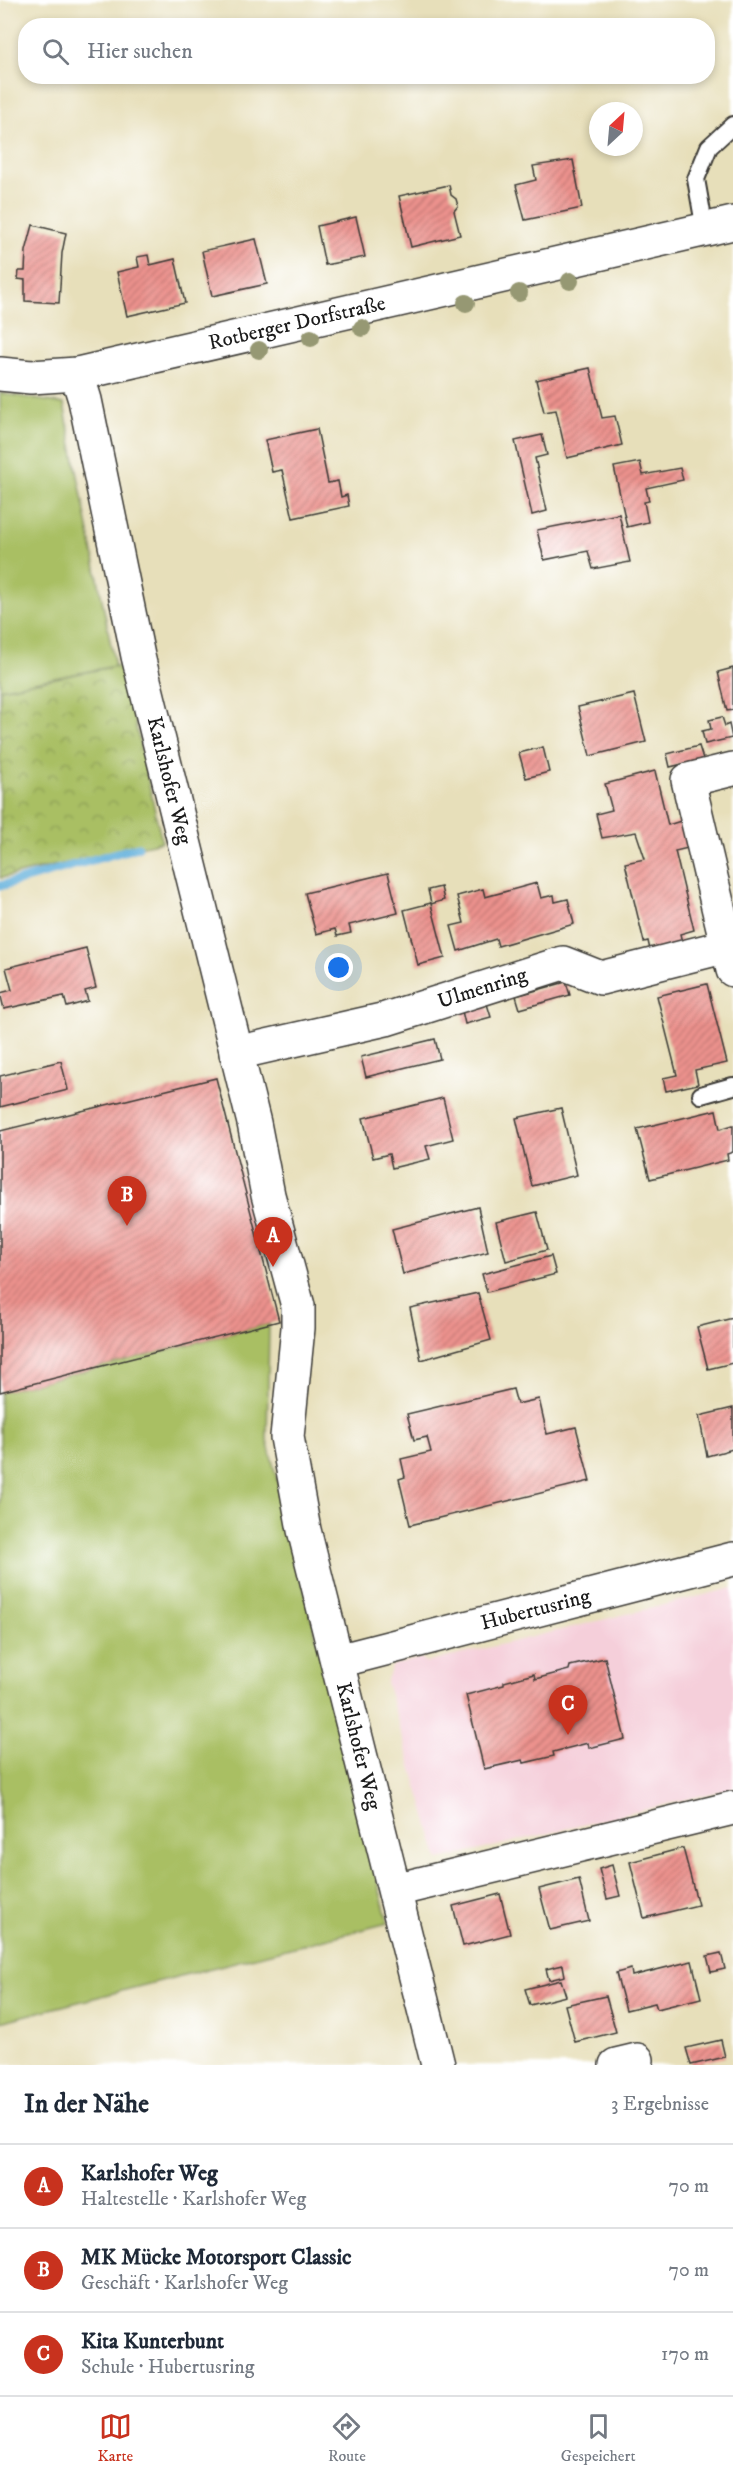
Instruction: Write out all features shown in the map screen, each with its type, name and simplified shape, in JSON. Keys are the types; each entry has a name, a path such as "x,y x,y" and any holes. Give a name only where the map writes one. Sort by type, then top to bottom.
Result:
{"street":[{"name":"Rotberger Dorfstraße","path":"0,374 32,377 77,374 719,226"},
{"name":"Karlshofer Weg","path":"77,374 85,400 138,656 254,1123 268,1195 298,1306 298,1328 287,1437 304,1530 438,2065"},
{"name":"Ulmenring","path":"236,1053 386,1019 563,963 601,978 730,958 688,780 733,769"},
{"name":"Hubertusring","path":"338,1661 733,1559"},
{"path":"395,1890 733,1808"}],"lane":[{"path":"719,226 696,179 709,147 733,125"},
{"path":"701,1095 733,1086"}],"shaded area":[{"path":"733,1588 733,1788 439,1860 386,1682 393,1665 422,1658 425,1663"}],"green space":[{"path":"0,393 64,404 115,666 0,689"},
{"path":"122,665 162,842 0,878 0,689"},
{"path":"269,1324 267,1440 388,1923 0,2022 0,1392"}],"building":[{"path":"573,160 582,208 525,220 516,185 536,180 533,166"},
{"path":"449,185 451,195 456,199 458,206 454,211 460,235 411,247 399,196"},
{"path":"356,217 365,257 325,265 317,226"},
{"path":"33,225 66,233 62,253 59,303 25,301 25,280 18,279 19,271 25,271 26,251"},
{"path":"256,239 267,284 212,296 202,251"},
{"path":"148,255 150,265 175,259 185,303 127,316 117,272 139,267 137,257"},
{"path":"590,368 602,418 615,416 622,445 567,458 556,410 544,412 536,380"},
{"path":"317,429 328,483 338,481 341,497 347,495 349,506 293,518 282,470 272,472 265,440"},
{"path":"542,435 547,455 535,458 547,511 532,515 515,441"},
{"path":"640,462 643,475 680,468 683,480 646,488 649,501 644,502 648,522 627,527 614,467"},
{"path":"619,514 630,562 593,569 588,551 544,560 537,530"},
{"path":"733,668 733,710 727,711 718,672"},
{"path":"634,694 646,742 590,756 578,707"},
{"path":"722,717 725,726 729,724 732,738 705,744 702,731 711,729 709,720"},
{"path":"699,746 703,759 670,767 667,754"},
{"path":"543,747 549,772 526,778 519,753"},
{"path":"655,771 668,825 684,820 688,848 675,851 694,930 680,934 683,946 651,954 648,941 644,942 625,863 645,859 636,832 602,838 596,814 612,810 605,784"},
{"path":"388,873 398,913 349,925 351,933 337,936 335,929 316,934 305,893"},
{"path":"537,883 541,898 554,895 555,902 568,899 574,924 498,946 496,939 458,951 451,926 464,923 457,896 483,889 485,897"},
{"path":"441,887 444,900 431,904 445,958 418,965 404,910 431,903 428,890"},
{"path":"86,948 96,988 85,991 88,1001 67,1007 64,996 4,1009 0,993 12,990 6,968"},
{"path":"566,982 570,995 520,1009 516,996"},
{"path":"707,984 727,1063 695,1070 698,1084 666,1091 663,1078 677,1075 657,996"},
{"path":"487,1004 491,1017 465,1024 462,1011"},
{"path":"435,1039 440,1059 366,1077 361,1057"},
{"path":"61,1061 68,1090 0,1107 0,1076"},
{"path":"216,1078 279,1321 0,1392 0,1131"},
{"path":"443,1098 453,1139 426,1146 430,1159 392,1168 389,1154 373,1158 363,1118"},
{"path":"561,1108 577,1175 532,1186 516,1118"},
{"path":"716,1110 720,1129 733,1125 733,1152 727,1154 728,1160 650,1179 637,1129"},
{"path":"478,1207 488,1252 403,1274 392,1229"},
{"path":"537,1212 547,1250 506,1261 496,1222"},
{"path":"551,1256 556,1274 487,1292 482,1274"},
{"path":"478,1293 491,1340 421,1360 410,1308"},
{"path":"733,1318 733,1363 708,1369 697,1327"},
{"path":"513,1389 517,1404 539,1399 547,1434 576,1427 590,1481 410,1525 399,1479 405,1477 401,1459 431,1452 427,1437 414,1440 407,1414"},
{"path":"733,1408 733,1449 707,1456 699,1416"},
{"path":"605,1658 625,1739 589,1748 588,1743 553,1752 554,1756 484,1769 466,1695 534,1674 535,1679 569,1670 570,1666"},
{"path":"683,1848 698,1905 644,1918 630,1862"},
{"path":"612,1865 620,1896 607,1899 599,1869"},
{"path":"579,1879 589,1921 550,1930 539,1889"},
{"path":"500,1894 510,1934 463,1946 453,1906"},
{"path":"721,1953 725,1969 711,1972 707,1956"},
{"path":"692,1961 701,1998 657,2009 655,2003 626,2010 616,1973 631,1969 632,1976"},
{"path":"563,1965 565,1976 549,1980 546,1969"},
{"path":"561,1980 566,1996 530,2005 525,1989"},
{"path":"606,1996 616,2032 575,2042 565,2005"},
{"path":"721,2040 725,2057 691,2065 686,2048"}],"waterway":[{"path":"0,886 138,847"}],"place":[{"name":"MK Mücke Motorsport Classic","path":"127,1226"},
{"name":"Karlshofer Weg","path":"273,1267"},
{"name":"Kita Kunterbunt","path":"568,1735"}]}
